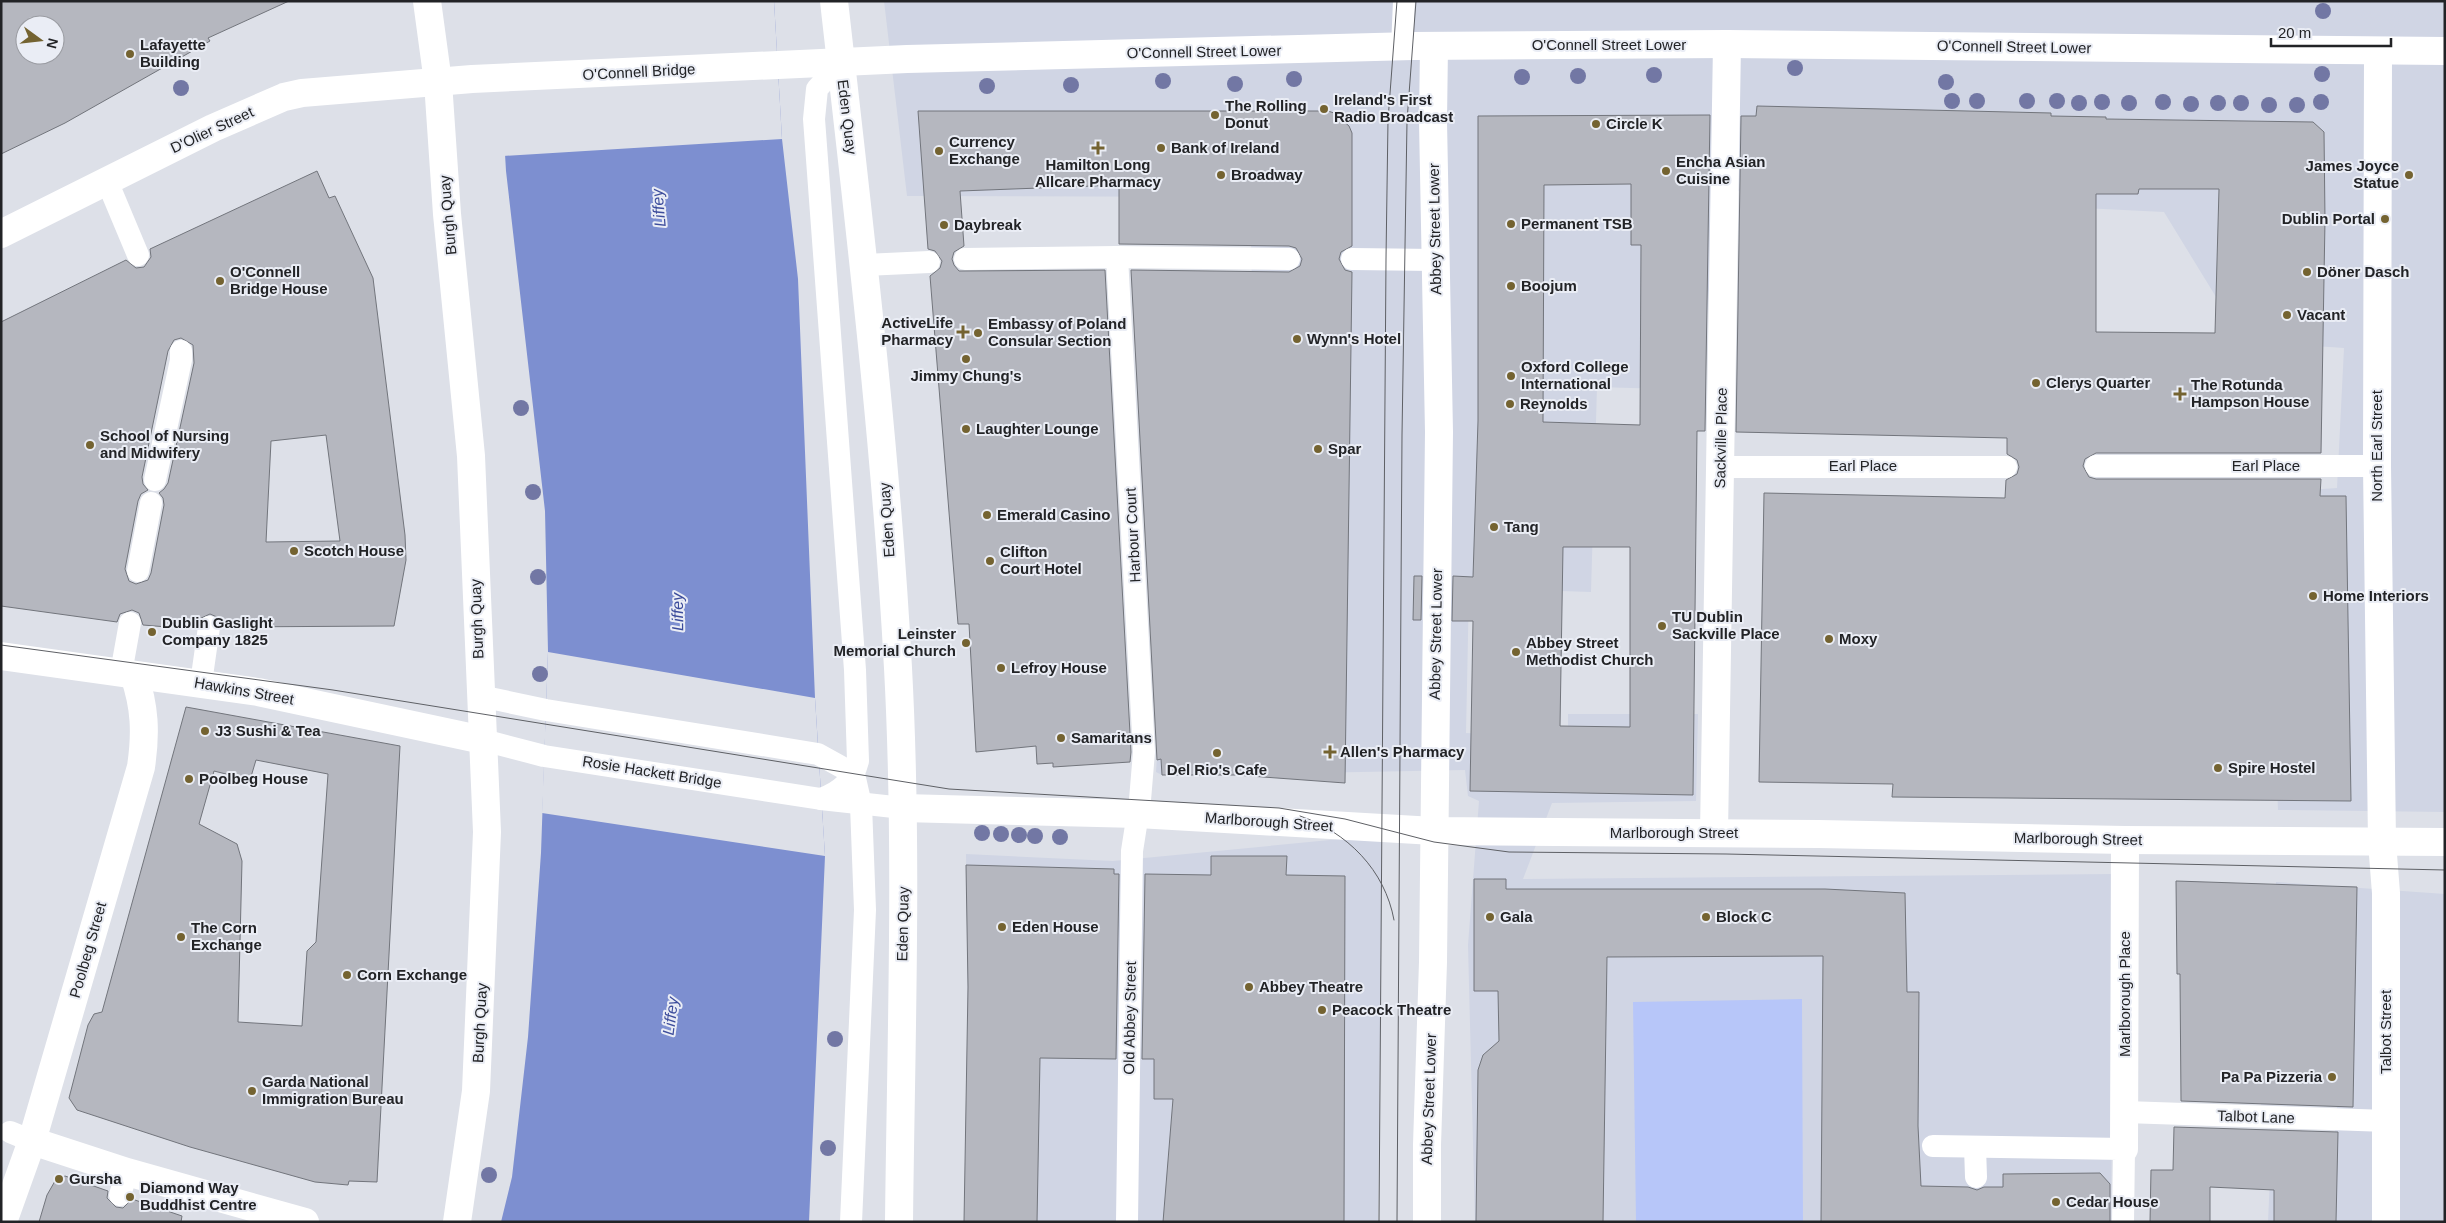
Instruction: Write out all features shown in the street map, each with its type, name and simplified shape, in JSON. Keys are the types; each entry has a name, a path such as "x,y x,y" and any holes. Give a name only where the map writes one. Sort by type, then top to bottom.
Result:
{"street":[{"path":"834,1 840,62"},
{"name":"Burgh Quay","path":"428,9 438,82 447,214 471,456 487,832 477,1071 457,1222"},
{"name":"O'Connell Street Lower","path":"840,62 1434,46 1727,44 2445,51"},
{"name":"Sackville Place","path":"1714,833 1727,44"},
{"name":"Abbey Street Lower","path":"1427,1222 1427,1145 1433,962 1439,432 1435,260 1434,46"},
{"name":"North Earl Street","path":"2378,51 2377,466 2382,842"},
{"name":"O'Connell Bridge","path":"438,82 840,62"},
{"name":"Eden Quay","path":"840,62 876,365 898,669 903,808 899,1222"},
{"name":"D'Olier Street","path":"1,234 213,128 284,97 318,91 438,82"},
{"name":"Hawkins Street","path":"1,656 258,692 483,740"},
{"name":"Poolbeg Street","path":"3,1222 21,1136 141,767 145,741 145,716 127,674"},
{"name":"Marlborough Street","path":"903,808 1138,814 1434,831 2445,842"},
{"name":"Marlborough Place","path":"2124,1148 2125,840"},
{"name":"Talbot Street","path":"2382,842 2386,893 2386,1222"},
{"path":"21,1136 123,1183 306,1222"}],"lane":[{"path":"1402,47 1404,1"},
{"name":"Eden Quay","path":"840,62 817,88 814,119 858,720 858,761 854,774 860,804 865,910 851,1222"},
{"path":"107,181 138,255"},
{"path":"965,259 1117,257 1289,259"},
{"name":"Harbour Court","path":"1117,257 1144,752 1138,814"},
{"path":"1352,259 1435,260"},
{"path":"865,265 929,262"},
{"path":"155,480 181,360 181,351"},
{"name":"Earl Place","path":"1721,467 2006,466"},
{"name":"Earl Place","path":"2096,466 2377,466"},
{"path":"138,572 150,503"},
{"path":"127,674 130,623"},
{"path":"201,684 209,627"},
{"path":"480,696 546,710 818,754 831,759 854,774 840,791 821,799"},
{"path":"818,754 838,748 847,741 858,720"},
{"name":"Rosie Hackett Bridge","path":"483,740 544,756 821,799 903,808"},
{"name":"Old Abbey Street","path":"1127,1222 1132,851 1138,814"},
{"name":"Talbot Lane","path":"2124,1112 2387,1121"},
{"path":"1933,1146 2124,1148 2123,1222"},
{"path":"1975,1147 1976,1177"}],"shaded area":[{"path":"884,1 2445,1 2445,812 2278,810 2266,493 2337,488 2344,348 2243,341 2164,212 1717,190 1701,390 1597,387 1591,592 1469,588 1466,733 1568,738 1568,714 1698,714 1696,801 1552,803 1523,879 2114,874 2111,1222 1475,1222 1468,945 1479,801 1468,796 1465,770 1197,775 1162,775 1156,772 1160,713 1261,696 1250,197 907,196"},
{"path":"1382,835 1378,1222 966,1222 968,1022 966,854 1113,861"},
{"path":"2276,882 2445,894 2445,1222 2268,1222 2272,1132 2335,1134 2337,1107 2261,1105"},
{"path":"1802,999 1803,1222 1636,1222 1633,1002"}],"water":[{"name":"Liffey","path":"496,1 774,1 782,139 798,279 815,698 825,856 809,1222 501,1222 512,1177 528,1037 541,853 548,652 545,511 506,171"}],"pier":[{"path":"494,1 774,1 782,139 503,156"},
{"path":"548,652 815,698 825,856 542,813"}],"building":[{"path":"1,1 289,1 208,38 210,41 65,123 1,154"},
{"path":"1757,106 2051,113 2051,116 2106,117 2106,119 2313,122 2324,132 2325,220 2321,453 2096,453 2085,459 2083,466 2089,477 2096,479 2321,479 2320,496 2346,496 2351,801 1892,797 1893,784 1759,782 1764,493 2005,498 2006,480 2017,474 2019,467 2017,460 2007,454 2007,438 1736,432 1741,116 1756,116","holes":["2139,189 2219,189 2215,333 2096,332 2096,194 2138,194"]},
{"path":"918,111 1328,111 1334,113 1349,126 1352,133 1352,246 1341,252 1339,259 1345,270 1352,272 1345,783 1236,775 1162,775 1161,759 1157,760 1131,270 1289,272 1300,266 1302,259 1296,248 1289,246 1119,244 1119,185 960,191 964,246 954,252 952,259 959,271 1105,270 1131,752 1130,762 1053,767 1053,763 1037,764 1036,746 976,752 969,624 958,624 930,276 940,268 942,261 935,251 928,249"},
{"path":"1710,115 1705,431 1697,431 1693,795 1470,791 1473,621 1452,621 1453,576 1473,577 1478,421 1478,116","holes":["1631,184 1631,245 1641,245 1640,425 1543,422 1544,185","1563,547 1630,547 1630,727 1560,726"]},
{"path":"317,171 329,198 335,196 373,278 405,535 406,560 394,626 222,627 217,617 210,614 199,619 196,627 167,627 143,625 139,613 132,610 120,614 117,622 1,606 1,322 126,260 136,268 144,267 151,257 150,249","holes":["181,338 193,345 194,363 168,483 159,493 163,498 164,505 151,573 148,580 136,584 129,581 125,569 138,501 141,494 148,490 143,484 142,477 168,351 174,340","326,435 340,541 266,542 271,441"]},
{"path":"1414,576 1422,576 1421,620 1413,620"},
{"path":"186,707 400,746 377,1182 349,1181 348,1185 315,1182 190,1147 77,1110 69,1098 88,1025 94,1014 102,1012","holes":["256,760 328,774 316,942 307,951 302,1026 238,1022 242,861 237,844 199,824 214,771 250,780"]},
{"name":"Abbey Theatre","path":"1211,856 1287,856 1286,875 1345,876 1344,1222 1163,1222 1173,1099 1154,1099 1154,1059 1142,1059 1145,874 1211,875"},
{"path":"966,865 1114,869 1114,874 1119,874 1116,1059 1040,1058 1037,1222 964,1222 968,987"},
{"path":"1474,879 1506,879 1506,889 1825,889 1905,893 1907,992 1919,992 1918,1126 1921,1186 1968,1187 1977,1190 1984,1187 2003,1187 2003,1174 2100,1173 2110,1184 2110,1222 1821,1222 1823,956 1607,957 1603,1222 1476,1222 1478,1070 1483,1055 1499,1041 1498,991 1474,991"},
{"path":"2176,881 2357,887 2353,1107 2181,1101 2180,974 2177,974"},
{"path":"2174,1127 2338,1132 2336,1222 2274,1222 2274,1190 2210,1187 2210,1222 2150,1222 2151,1170 2173,1170"},
{"path":"65,1176 108,1191 107,1198 116,1207 123,1208 132,1199 182,1216 181,1222 39,1222 47,1195 55,1181"}],"tram line":[{"path":"1379,1222 1388,120 1397,1"},
{"path":"1397,1222 1402,435 1407,121 1416,1"},
{"path":"1,645 333,690 949,789 1279,808 1345,819 1434,842 1509,852 1726,854 2445,870"},
{"path":"1300,816 1333,832 1361,855 1373,869 1382,885 1394,920"}],"place":[{"name":"Lafayette Building","path":"130,54"},
{"name":"Ireland's First Radio Broadcast","path":"1324,109"},
{"name":"The Rolling Donut","path":"1215,115"},
{"name":"Circle K","path":"1596,124"},
{"name":"Hamilton Long Allcare Pharmacy","path":"1098,148"},
{"name":"Bank of Ireland","path":"1161,148"},
{"name":"Currency Exchange","path":"939,151"},
{"name":"Encha Asian Cuisine","path":"1666,171"},
{"name":"Broadway","path":"1221,175"},
{"name":"James Joyce Statue","path":"2409,175"},
{"name":"Dublin Portal","path":"2385,219"},
{"name":"Permanent TSB","path":"1511,224"},
{"name":"Daybreak","path":"944,225"},
{"name":"Döner Dasch","path":"2307,272"},
{"name":"O'Connell Bridge House","path":"220,281"},
{"name":"Boojum","path":"1511,286"},
{"name":"Vacant","path":"2287,315"},
{"name":"ActiveLife Pharmacy","path":"963,332"},
{"name":"Embassy of Poland Consular Section","path":"978,333"},
{"name":"Wynn's Hotel","path":"1297,339"},
{"name":"Jimmy Chung's","path":"966,359"},
{"name":"Oxford College International","path":"1511,376"},
{"name":"Clerys Quarter","path":"2036,383"},
{"name":"The Rotunda Hampson House","path":"2180,394"},
{"name":"Reynolds","path":"1510,404"},
{"name":"Laughter Lounge","path":"966,429"},
{"name":"School of Nursing and Midwifery","path":"90,445"},
{"name":"Spar","path":"1318,449"},
{"name":"Emerald Casino","path":"987,515"},
{"name":"Tang","path":"1494,527"},
{"name":"Scotch House","path":"294,551"},
{"name":"Clifton Court Hotel","path":"990,561"},
{"name":"Home Interiors","path":"2313,596"},
{"name":"TU Dublin Sackville Place","path":"1662,626"},
{"name":"Dublin Gaslight Company 1825","path":"152,632"},
{"name":"Moxy","path":"1829,639"},
{"name":"Leinster Memorial Church","path":"966,643"},
{"name":"Abbey Street Methodist Church","path":"1516,652"},
{"name":"Lefroy House","path":"1001,668"},
{"name":"J3 Sushi & Tea","path":"205,731"},
{"name":"Samaritans","path":"1061,738"},
{"name":"Allen's Pharmacy","path":"1330,752"},
{"name":"Del Rio's Cafe","path":"1217,753"},
{"name":"Spire Hostel","path":"2218,768"},
{"name":"Poolbeg House","path":"189,779"},
{"name":"Gala","path":"1490,917"},
{"name":"Block C","path":"1706,917"},
{"name":"Eden House","path":"1002,927"},
{"name":"The Corn Exchange","path":"181,937"},
{"name":"Corn Exchange","path":"347,975"},
{"name":"Abbey Theatre","path":"1249,987"},
{"name":"Peacock Theatre","path":"1322,1010"},
{"name":"Pa Pa Pizzeria","path":"2332,1077"},
{"name":"Garda National Immigration Bureau","path":"252,1091"},
{"name":"Gursha","path":"59,1179"},
{"name":"Diamond Way Buddhist Centre","path":"130,1197"},
{"name":"Cedar House","path":"2056,1202"}]}
